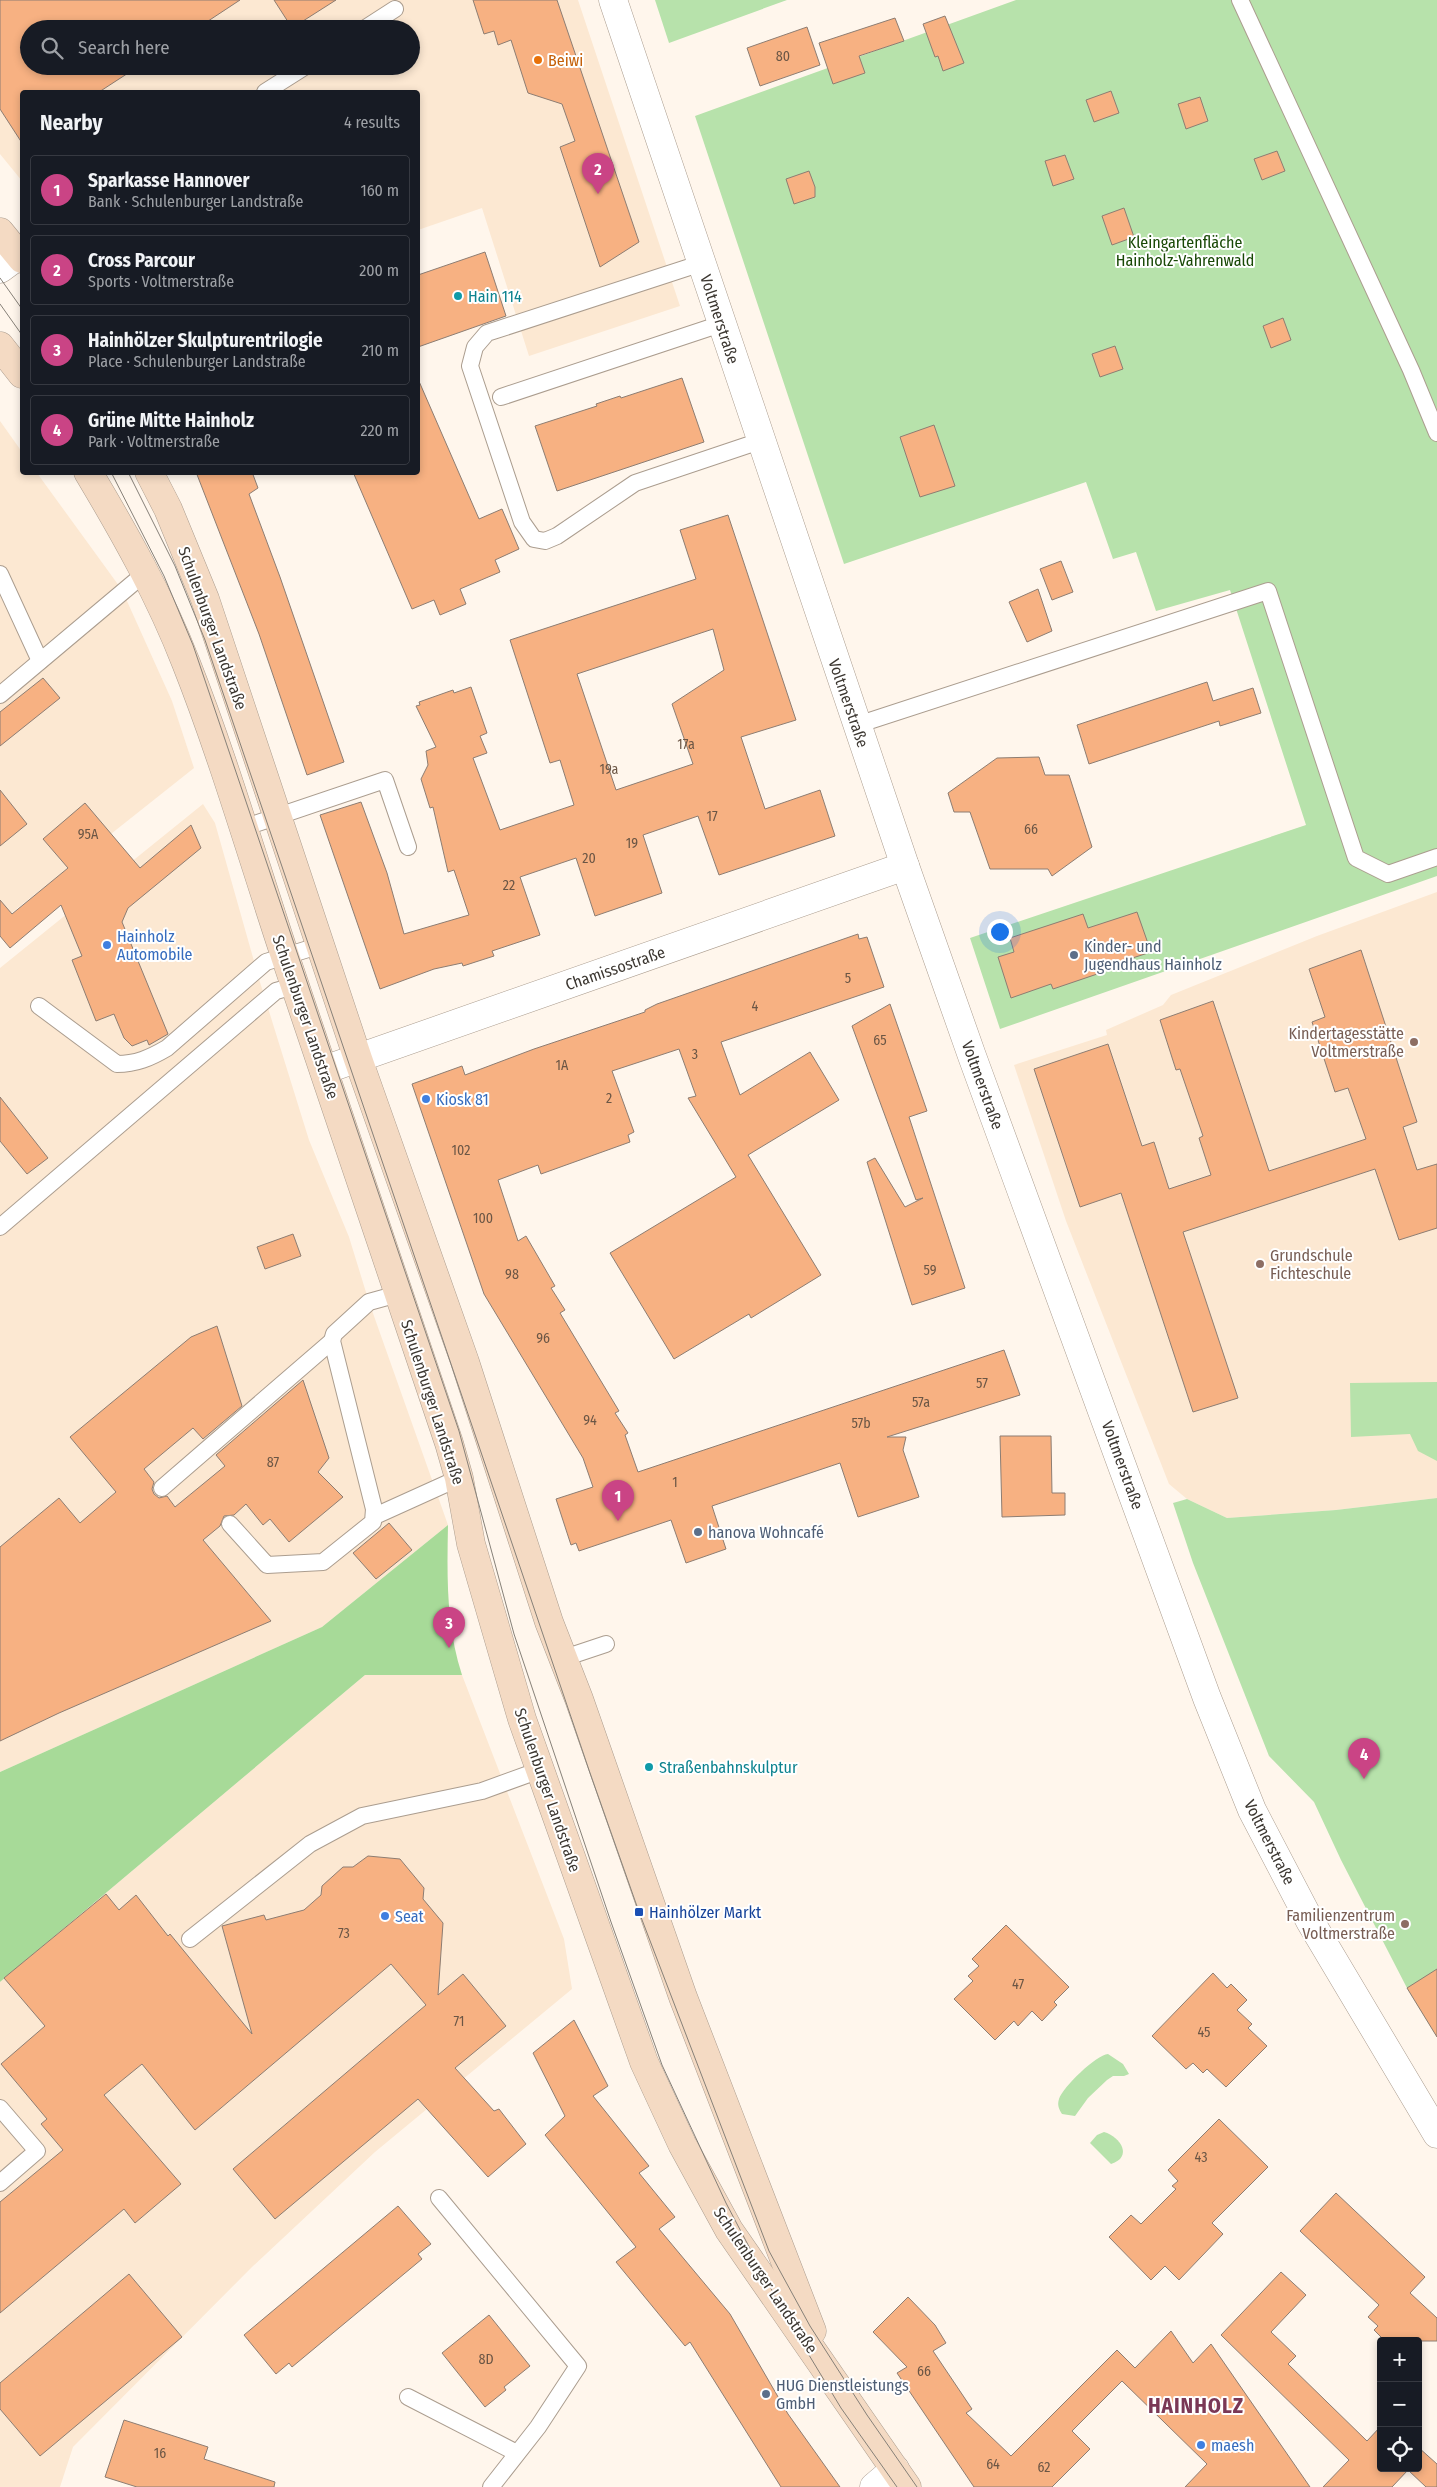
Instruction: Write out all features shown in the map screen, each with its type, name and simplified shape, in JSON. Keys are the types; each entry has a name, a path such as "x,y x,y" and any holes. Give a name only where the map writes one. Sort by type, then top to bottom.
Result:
{"main road":[{"path":"0,232 16,259"},
{"path":"0,346 20,371"},
{"name":"Schulenburger Landstraße","path":"90,475 130,542 186,663 324,1070 376,1233 449,1443 459,1478 471,1544 540,1770 644,2062 682,2144 728,2230 828,2370 901,2478"},
{"name":"Schulenburger Landstraße","path":"151,475 168,509 205,599 358,1059 465,1362 549,1622 564,1658 683,1996 828,2370"}],"street":[{"name":"Voltmerstraße","path":"613,0 905,866 972,1056 1207,1698 1242,1787 1310,1921 1437,2134"},
{"name":"Chamissostraße","path":"324,1070 905,866"},
{"path":"874,2487 901,2478"}],"lane":[{"path":"1240,0 1411,370 1437,433"},
{"path":"378,20 395,9"},
{"path":"268,90 292,75"},
{"path":"702,262 488,333 475,347 470,366 522,522 534,539 545,541 557,536 635,482 760,440"},
{"path":"501,397 721,324"},
{"path":"0,574 40,661"},
{"path":"0,695 144,574"},
{"path":"857,725 1268,591 1356,858 1388,874 1437,857"},
{"path":"243,828 385,780 408,847"},
{"path":"39,1006 117,1064 130,1064 150,1058 167,1048 266,962 321,946"},
{"path":"0,1227 276,991 294,986"},
{"path":"375,1516 332,1341 334,1334 368,1302 398,1294"},
{"path":"162,1488 332,1341"},
{"path":"230,1524 267,1564 323,1562 370,1525 375,1516 459,1478"},
{"path":"564,1658 606,1644"},
{"path":"190,1939 310,1844 362,1816 482,1791 540,1770"},
{"path":"0,2108 37,2152 0,2183"},
{"path":"439,2198 578,2366 538,2427 491,2487"},
{"path":"408,2398 517,2453"}],"shaded area":[{"path":"0,0 578,0 680,306 529,356 482,208 420,229 420,90 20,90 20,179 0,154"},
{"path":"0,421 20,449 20,475 38,475 122,590 172,701 194,768 0,922"},
{"path":"203,804 215,823 259,979 309,1140 349,1237 369,1302 448,1525 322,1627 0,1772 0,968"},
{"name":"Grundschule Fichteschule","path":"1437,892 1437,1498 1336,1510 1227,1518 1187,1499 1169,1484 1066,1221 1014,1065 1107,1035 1106,1030 1163,1005 1171,995 1317,936","holes":["1361,951 1417,1122 1403,1127 1325,963"]},
{"path":"365,1675 462,1675 564,1939 572,1989 375,2152 252,2267 73,2447 60,2487 0,2487 0,1982"}],"green space":[{"path":"655,0 787,0 669,43"},
{"name":"Kleingartenfläche Hainholz-Vahrenwald","path":"1016,0 1437,0 1437,876 1000,1029 970,938 1306,825 1230,590 1156,611 1136,552 1113,559 1086,482 844,564 695,116"},
{"path":"1437,1382 1437,1461 1418,1451 1410,1434 1351,1437 1350,1383"},
{"path":"1437,1498 1437,2037 1407,1988 1341,1860 1314,1802 1269,1756 1193,1563 1173,1503 1187,1499 1227,1518 1336,1510"},
{"path":"448,1525 450,1619 462,1675 365,1675 0,1982 0,1772 322,1627"},
{"path":"1108,2054 1123,2064 1129,2074 1113,2076 1107,2080 1088,2098 1075,2116 1062,2114 1058,2101 1067,2087 1080,2072"},
{"path":"1104,2132 1115,2138 1122,2147 1122,2157 1111,2164 1090,2143 1097,2135"}],"building":[{"path":"0,0 240,0 210,20 20,20 20,75 125,75 102,90 20,90 20,140 0,109"},
{"path":"274,0 336,0 305,20 287,20"},
{"path":"473,0 557,0 639,242 600,267 560,147 575,141 562,104 528,93 511,40 498,45 494,31 484,34"},
{"path":"945,16 964,63 943,71 938,56 935,57 923,24"},
{"path":"895,18 904,41 859,56 865,73 833,84 819,43"},
{"path":"807,27 820,65 760,86 747,48"},
{"path":"1111,91 1119,113 1094,122 1086,100"},
{"path":"1200,97 1208,121 1186,129 1178,104"},
{"path":"1277,151 1285,171 1262,180 1254,159"},
{"path":"1065,155 1074,179 1053,186 1045,161"},
{"path":"809,171 815,187 815,197 794,204 786,179"},
{"path":"1124,208 1134,237 1112,245 1102,216"},
{"name":"Hain 114","path":"485,252 506,316 420,346 420,274"},
{"path":"1283,318 1291,340 1271,348 1263,326"},
{"path":"1115,346 1123,369 1100,377 1092,354"},
{"path":"682,378 704,442 557,491 535,426 597,406 596,404 620,396 621,398"},
{"path":"420,384 479,519 502,509 519,549 495,560 500,572 460,589 466,604 440,615 434,600 412,609 354,475 420,475"},
{"path":"934,425 955,486 920,497 900,437"},
{"path":"197,475 253,475 258,488 249,494 344,762 307,775 259,634"},
{"path":"728,515 796,720 741,737 765,809 820,790 835,836 719,875 698,816 643,835 662,893 595,916 576,858 520,877 540,935 492,951 494,956 463,966 462,963 434,969 380,989 320,815 361,802 387,873 404,934 469,915 454,870 448,872 433,807 430,808 421,779 428,765 426,751 436,747 416,706 420,705 419,702 453,690 454,693 471,687 487,733 480,736 487,753 473,758 500,830 574,805 560,760 550,763 510,640 696,579 680,530","holes":["713,629 724,670 672,704 693,764 616,790 577,674"]},
{"path":"1061,561 1073,592 1052,600 1040,569"},
{"path":"1038,589 1052,631 1027,642 1009,602"},
{"path":"43,678 60,698 0,746 0,712"},
{"path":"1207,682 1213,701 1253,688 1261,713 1220,726 1219,721 1089,764 1077,725"},
{"path":"1039,757 1045,775 1069,775 1092,847 1052,876 1048,869 990,869 970,812 954,812 948,793 997,758"},
{"path":"0,790 27,824 0,846"},
{"path":"85,803 140,868 191,825 201,848 128,908 122,922 168,1034 149,1045 147,1040 132,1046 124,1038 114,1014 96,1021 72,960 82,956 61,905 10,948 0,936 0,900 12,914 68,868 43,839"},
{"name":"Kinder- und Jugendhaus Hainholz","path":"1137,912 1151,952 1111,965 1112,969 1053,989 1051,984 1011,998 998,957 1014,952 1010,938 1083,914 1088,928"},
{"path":"858,934 859,939 867,937 884,987 721,1042 740,1095 810,1052 839,1100 748,1155 821,1275 751,1318 749,1314 674,1359 610,1253 736,1177 688,1098 696,1096 679,1049 612,1071 634,1132 628,1135 630,1142 541,1174 538,1165 498,1180 518,1241 526,1236 555,1286 551,1288 565,1310 560,1313 619,1411 615,1413 628,1433 625,1435 638,1472 1004,1350 1020,1395 887,1437 906,1437 903,1450 919,1497 858,1517 840,1463 712,1506 726,1549 686,1563 671,1520 579,1551 576,1543 571,1545 556,1499 593,1487 583,1458 484,1294 412,1084 462,1066 465,1075 534,1049 645,1012 645,1010 657,1004"},
{"path":"1361,950 1417,1122 1403,1127 1417,1170 1437,1164 1437,1228 1399,1240 1375,1169 1183,1232 1238,1398 1193,1412 1121,1193 1080,1207 1034,1069 1108,1044 1142,1146 1154,1142 1169,1189 1211,1175 1199,1138 1203,1136 1180,1069 1176,1070 1160,1020 1213,1001 1269,1171 1366,1139 1348,1088 1335,1092 1312,1022 1325,1017 1309,969"},
{"path":"890,1004 927,1111 909,1117 965,1288 912,1305 867,1162 875,1158 905,1207 923,1198 916,1200 852,1026"},
{"path":"0,1097 48,1158 27,1174 0,1141"},
{"path":"293,1234 301,1256 265,1269 257,1247"},
{"path":"217,1326 242,1406 203,1439 193,1428 144,1469 154,1482 152,1489 154,1494 159,1498 167,1496 175,1507 225,1466 216,1455 303,1380 329,1458 318,1472 343,1497 289,1542 270,1519 263,1525 246,1504 234,1515 224,1516 220,1526 203,1540 271,1621 59,1713 0,1741 0,1547 59,1498 80,1523 116,1492 70,1437 191,1337"},
{"path":"1000,1436 1051,1436 1052,1493 1065,1493 1065,1515 1002,1517"},
{"path":"389,1523 412,1550 376,1579 353,1553"},
{"path":"368,1856 400,1859 424,1888 423,1899 443,1923 438,1995 463,1974 506,2026 455,2068 494,2111 499,2109 526,2144 488,2177 418,2099 275,2219 233,2169 426,2005 391,1964 195,2130 142,2064 104,2095 181,2184 135,2223 124,2209 0,2313 0,2202 63,2150 41,2124 47,2119 1,2064 45,2026 4,1978 106,1894 119,1910 136,1895 168,1936 170,1934 252,2034 222,1926 264,1915 266,1920 304,1910 321,1895 322,1886 343,1867 353,1867"},
{"path":"1006,1925 1069,1987 1054,2002 1057,2005 1042,2021 1032,2011 1018,2026 1014,2021 995,2040 954,1999 973,1981 968,1976 979,1966 972,1959"},
{"path":"1437,1969 1437,2037 1407,1988"},
{"path":"1213,1973 1227,1988 1231,1984 1247,2000 1237,2010 1252,2024 1248,2028 1267,2046 1226,2087 1207,2069 1203,2073 1193,2063 1186,2069 1152,2036"},
{"path":"574,2020 608,2086 593,2096 649,2166 639,2173 675,2217 659,2229 730,2314 788,2414 840,2487 781,2487 690,2342 685,2346 616,2262 636,2247 545,2135 565,2116 533,2053"},
{"path":"1219,2119 1268,2167 1212,2223 1223,2234 1179,2280 1165,2266 1151,2280 1109,2237 1131,2215 1141,2224 1176,2189 1172,2186 1178,2181 1168,2170"},
{"path":"1336,2193 1425,2277 1410,2293 1437,2318 1437,2341 1422,2341 1422,2337 1381,2337 1374,2330 1378,2326 1368,2317 1379,2305 1300,2231"},
{"path":"398,2206 431,2244 418,2254 422,2259 292,2367 289,2363 276,2374 244,2335"},
{"path":"1281,2272 1306,2295 1271,2332 1296,2356 1288,2364 1367,2441 1377,2430 1377,2472 1406,2472 1392,2487 1323,2487 1349,2460 1221,2335"},
{"path":"129,2274 182,2337 40,2456 0,2409 0,2383"},
{"path":"908,2297 935,2325 946,2343 933,2351 972,2409 966,2413 1011,2456 1117,2350 1135,2368 1171,2331 1193,2363 1211,2344 1310,2487 1185,2487 1207,2464 1122,2381 1072,2431 1090,2449 1052,2487 974,2487 897,2373 907,2367 873,2332"},
{"path":"489,2315 530,2366 504,2387 506,2390 485,2407 442,2353"},
{"path":"124,2420 208,2447 204,2459 275,2482 274,2487 137,2487 105,2477"},
{"path":"1422,2451 1437,2464 1437,2487 1426,2487 1410,2472 1422,2472"}],"tram line":[{"path":"0,278 20,306"},
{"path":"0,304 20,332"},
{"path":"113,475 164,576 193,645 459,1431 514,1634 611,1922 662,2065 726,2203 786,2317 841,2408 897,2487"},
{"path":"130,475 175,566 205,640 589,1770 639,1912 769,2251 810,2326 867,2415 917,2487"}],"place":[{"name":"Beiwi","path":"538,60"},
{"name":"Cross Parcour","path":"598,194"},
{"name":"Hain 114","path":"458,296"},
{"name":"Hainholz Automobile","path":"107,945"},
{"name":"Kinder- und Jugendhaus Hainholz","path":"1074,955"},
{"name":"Kindertagesstätte Voltmerstraße","path":"1414,1042"},
{"name":"Kiosk 81","path":"426,1099"},
{"name":"Grundschule Fichteschule","path":"1260,1264"},
{"name":"Sparkasse Hannover","path":"618,1521"},
{"name":"hanova Wohncafé","path":"698,1532"},
{"name":"Hainhölzer Skulpturentrilogie","path":"449,1648"},
{"name":"Straßenbahnskulptur","path":"649,1767"},
{"name":"Grüne Mitte Hainholz","path":"1364,1779"},
{"name":"Hainhölzer Markt","path":"639,1912"},
{"name":"Seat","path":"385,1916"},
{"name":"Familienzentrum Voltmerstraße","path":"1405,1924"},
{"name":"HUG Dienstleistungs GmbH","path":"766,2394"},
{"name":"maesh","path":"1201,2445"}],"district":[{"name":"HAINHOLZ","path":"1196,2406"}]}
